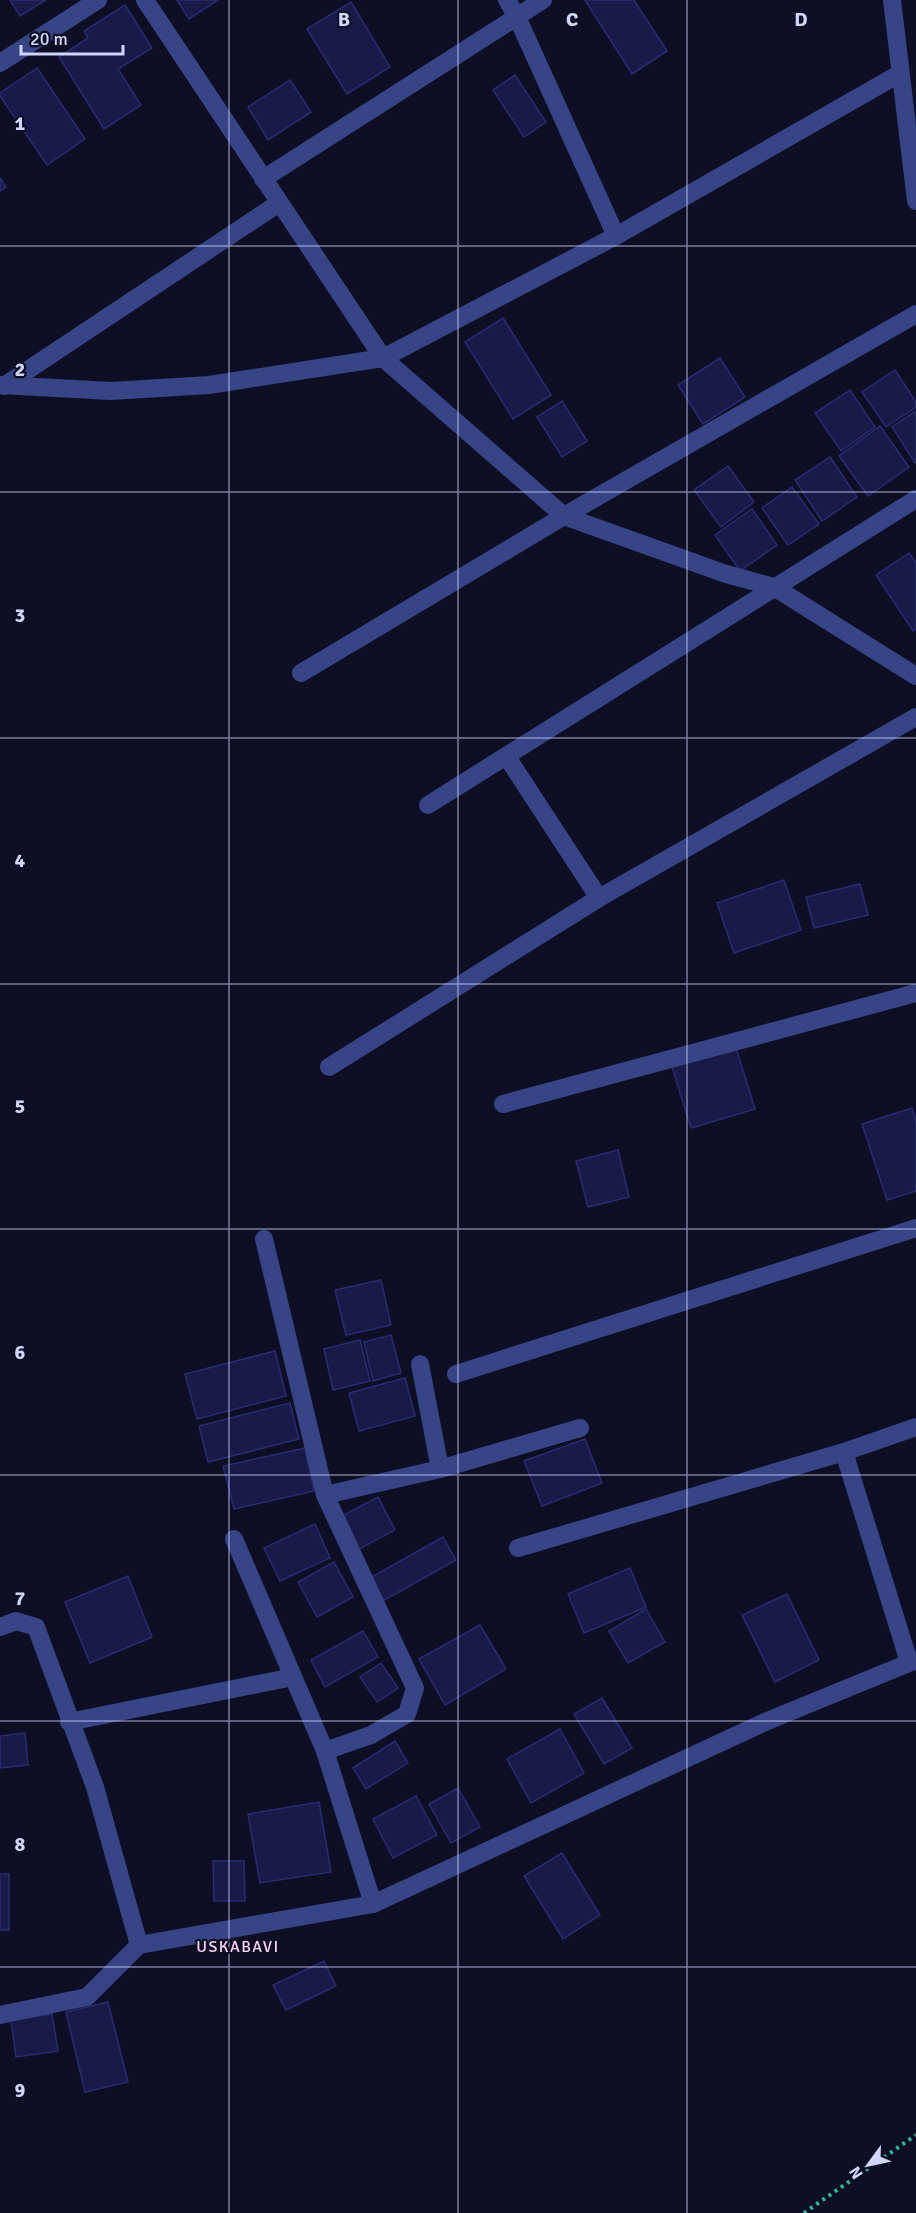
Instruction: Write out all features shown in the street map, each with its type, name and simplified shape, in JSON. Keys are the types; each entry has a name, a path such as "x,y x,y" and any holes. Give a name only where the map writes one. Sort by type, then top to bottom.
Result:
{"street":[{"path":"0,63 98,0"},
{"path":"145,0 382,358 564,516 726,574 774,587 916,676"},
{"path":"507,0 616,236"},
{"path":"263,179 543,0"},
{"path":"892,0 899,74 916,201"},
{"path":"2,385 111,392 209,385 382,358 616,236 899,74"},
{"path":"2,385 279,204"},
{"path":"301,673 564,516 916,314"},
{"path":"428,805 916,499"},
{"path":"329,1067 599,898 916,717"},
{"path":"507,757 599,898"},
{"path":"503,1104 916,993"},
{"path":"456,1374 916,1228"},
{"path":"264,1239 325,1495 415,1688 407,1714 371,1735 325,1751"},
{"path":"420,1364 440,1469"},
{"path":"518,1548 844,1452 916,1427"},
{"path":"325,1495 440,1469 580,1428"},
{"path":"0,2015 87,1997 139,1945 373,1904 765,1722 913,1661 844,1452"},
{"path":"234,1539 325,1751 373,1904"},
{"path":"0,1627 16,1621 36,1627 69,1722 95,1787 139,1945"},
{"path":"69,1722 293,1677"}],"path":[{"path":"804,2213 916,2135"}],"building":[{"path":"10,0 46,0 20,16"},
{"path":"177,0 218,0 189,19"},
{"path":"585,0 634,0 667,51 632,74"},
{"path":"351,2 390,67 347,94 307,29"},
{"path":"125,5 152,48 118,69 141,105 104,129 59,57 88,38 84,31"},
{"path":"37,68 85,139 47,165 0,96 0,93"},
{"path":"515,75 546,122 524,137 493,90"},
{"path":"290,80 311,112 268,140 248,107"},
{"path":"0,178 6,187 0,191"},
{"path":"503,318 551,395 513,419 465,342"},
{"path":"720,358 745,397 703,424 678,385"},
{"path":"895,370 916,402 916,407 886,427 862,392"},
{"path":"850,390 875,427 841,451 815,413"},
{"path":"562,401 587,441 562,457 537,417"},
{"path":"916,411 916,462 915,463 892,427"},
{"path":"880,426 909,467 868,496 839,456"},
{"path":"830,457 857,497 822,521 795,480"},
{"path":"728,466 754,502 721,527 694,490"},
{"path":"792,487 819,524 788,545 762,508"},
{"path":"752,509 777,545 740,571 715,535"},
{"path":"909,553 916,563 916,629 913,631 876,575"},
{"path":"784,880 801,930 734,953 717,903"},
{"path":"860,884 868,915 814,928 806,897"},
{"path":"736,1048 755,1109 691,1128 672,1067"},
{"path":"912,1108 916,1122 916,1191 887,1200 862,1124"},
{"path":"618,1150 629,1197 588,1207 576,1161"},
{"path":"381,1280 391,1325 346,1335 335,1290"},
{"path":"391,1335 401,1373 373,1381 364,1342"},
{"path":"360,1340 370,1381 333,1390 324,1349"},
{"path":"275,1351 286,1396 197,1419 185,1374"},
{"path":"405,1378 415,1416 359,1431 349,1393"},
{"path":"290,1403 299,1439 208,1462 199,1426"},
{"path":"585,1439 602,1483 542,1506 524,1461"},
{"path":"305,1448 314,1491 234,1509 223,1466"},
{"path":"378,1497 395,1530 357,1550 340,1517"},
{"path":"315,1524 330,1558 280,1581 264,1548"},
{"path":"443,1537 456,1560 381,1602 368,1579"},
{"path":"334,1562 353,1597 317,1617 298,1582"},
{"path":"630,1568 646,1607 584,1633 568,1594"},
{"path":"128,1576 152,1637 90,1663 65,1602"},
{"path":"787,1594 819,1660 775,1682 742,1615"},
{"path":"646,1609 665,1642 628,1663 609,1631"},
{"path":"480,1625 506,1669 445,1705 419,1659"},
{"path":"363,1631 378,1657 325,1687 311,1660"},
{"path":"381,1663 398,1688 377,1702 360,1677"},
{"path":"602,1698 632,1748 604,1764 574,1714"},
{"path":"560,1729 584,1773 531,1803 507,1759"},
{"path":"25,1733 28,1765 0,1768 0,1736"},
{"path":"395,1741 408,1763 366,1789 353,1768"},
{"path":"458,1788 480,1827 451,1843 429,1804"},
{"path":"416,1796 437,1835 393,1858 373,1819"},
{"path":"319,1802 331,1872 260,1883 248,1814"},
{"path":"562,1853 600,1915 563,1939 524,1876"},
{"path":"213,1861 244,1861 245,1901 214,1901"},
{"path":"0,1874 9,1874 9,1930 0,1930"},
{"path":"324,1961 336,1986 286,2010 273,1985"},
{"path":"108,2002 128,2082 85,2092 66,2012"},
{"path":"52,2014 58,2051 16,2057 11,2020"}],"district":[{"name":"USKABAVI","path":"238,1946"}]}
